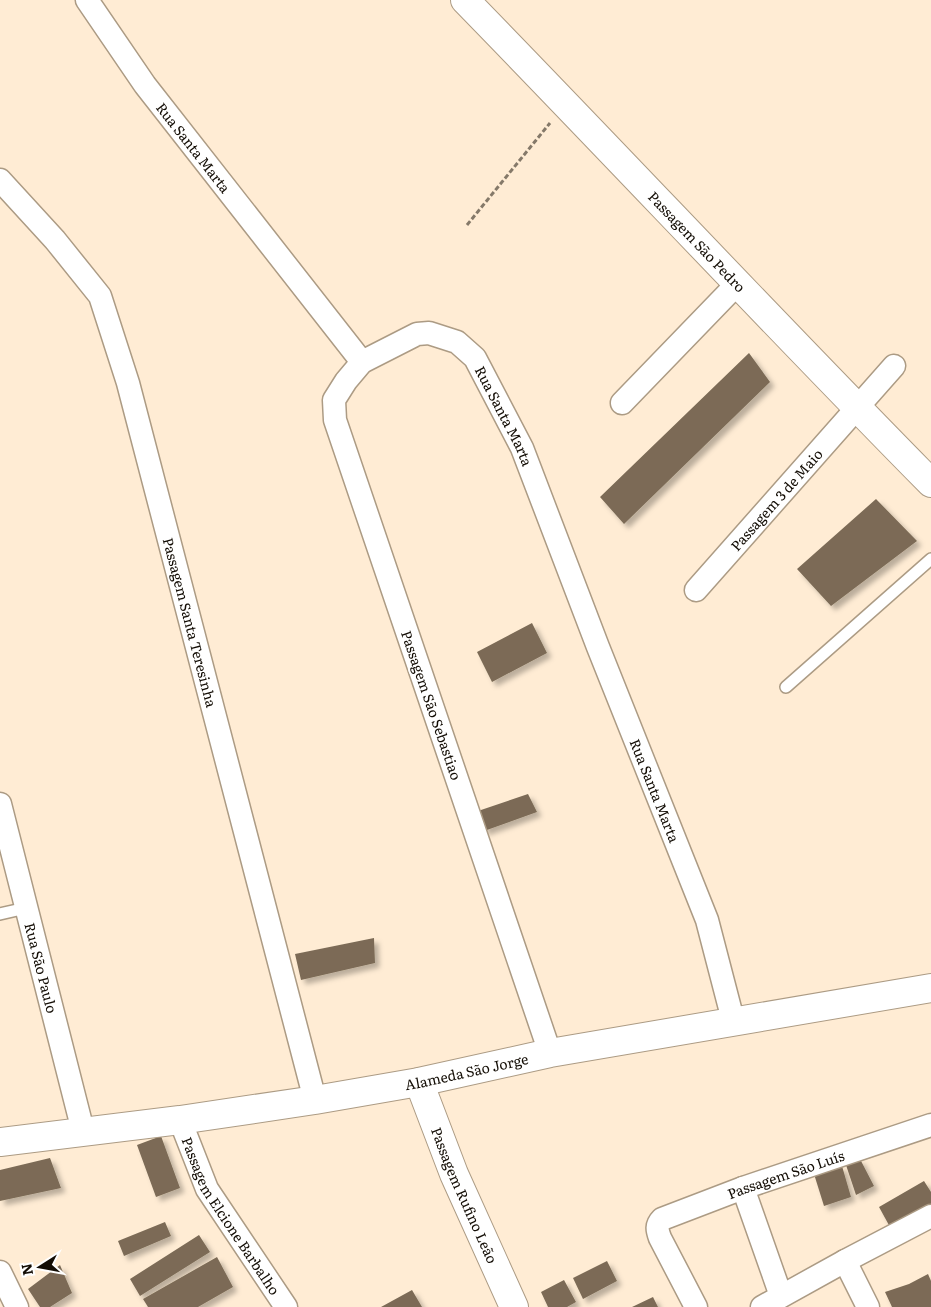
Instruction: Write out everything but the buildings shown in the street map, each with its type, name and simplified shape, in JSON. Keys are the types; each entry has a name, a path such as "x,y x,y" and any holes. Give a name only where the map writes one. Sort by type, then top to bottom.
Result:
{"street":[{"name":"Rua Santa Marta","path":"87,0 145,85 362,362 417,334 429,333 457,342 475,358 522,448 598,647 707,920 733,1020"},
{"name":"Passagem São Pedro","path":"464,0 566,103 931,483"},
{"name":"Passagem Santa Teresinha","path":"0,180 54,240 100,296 128,383 315,1100"},
{"path":"622,403 738,283"},
{"name":"Passagem São Sebastiao","path":"362,362 346,381 334,400 335,420 550,1053"},
{"name":"Passagem 3 de Maio","path":"696,590 894,366"},
{"name":"Rua São Paulo","path":"0,804 83,1132"},
{"name":"Alameda São Jorge","path":"0,1142 180,1120 315,1100 419,1082 550,1053 733,1020 931,988"},
{"name":"Passagem Rufino Leão","path":"419,1082 454,1174 514,1307"},
{"name":"Passagem Elcione Barbalho","path":"180,1120 207,1189 286,1307"},
{"name":"Passagem São Luís","path":"696,1307 660,1238 657,1230 658,1223 662,1219 743,1188 931,1125"},
{"path":"743,1188 781,1296"},
{"path":"762,1307 844,1261 931,1216"},
{"path":"844,1261 868,1307"},
{"path":"0,1272 17,1307"}],"lane":[{"path":"786,687 931,559"},
{"path":"0,914 26,908"}],"path":[{"path":"467,225 566,103"}]}
